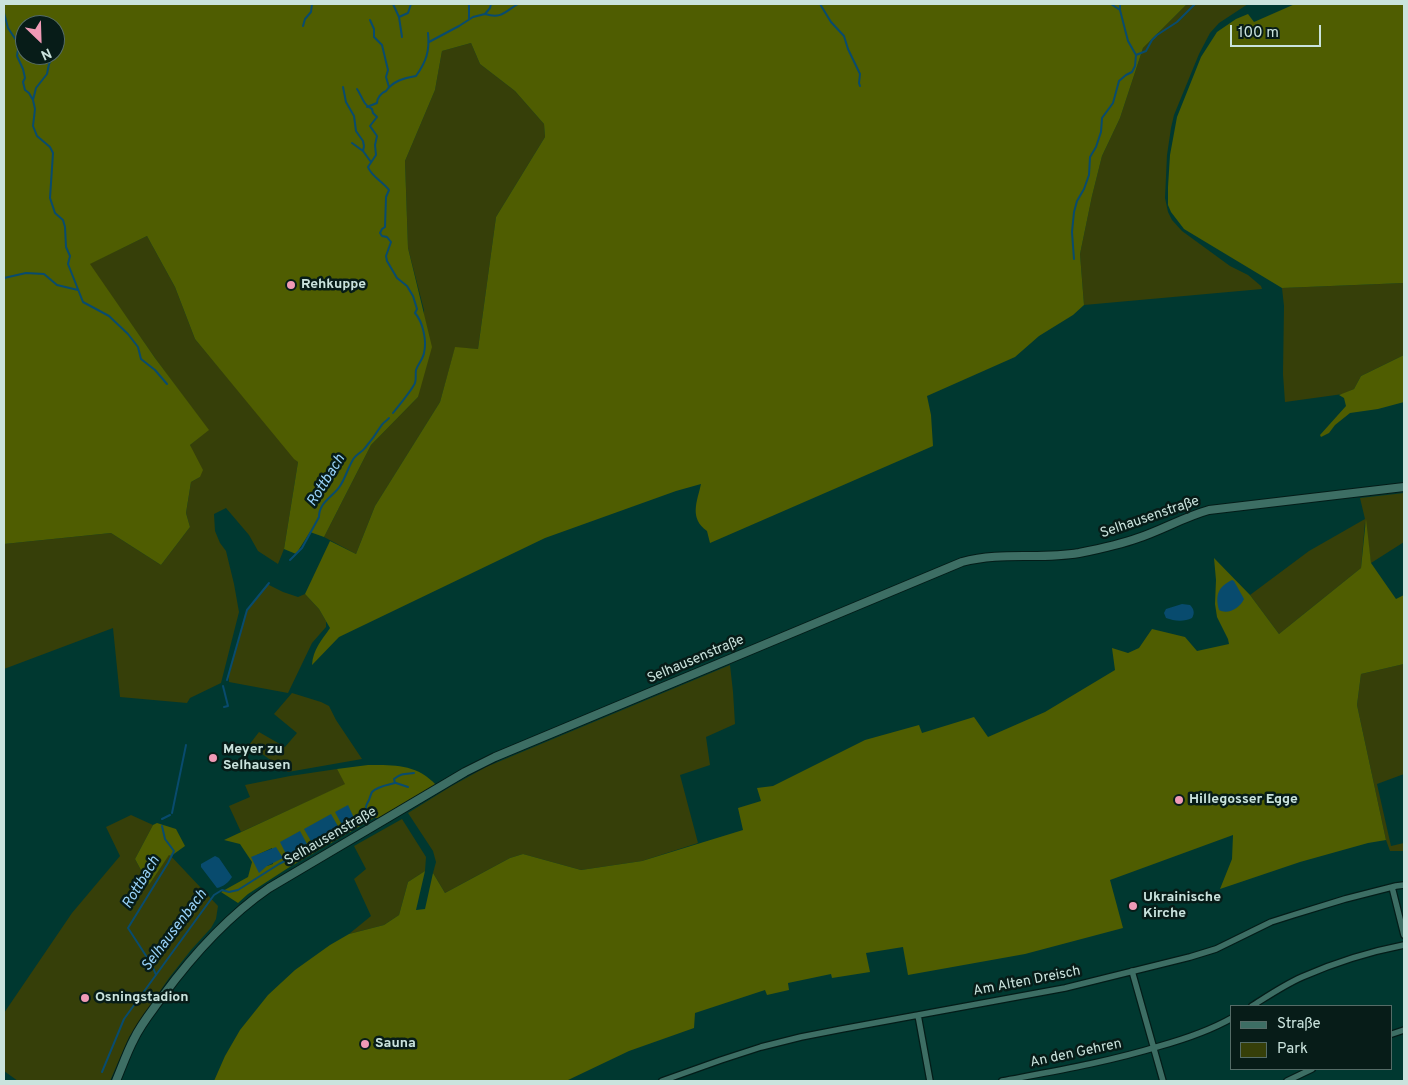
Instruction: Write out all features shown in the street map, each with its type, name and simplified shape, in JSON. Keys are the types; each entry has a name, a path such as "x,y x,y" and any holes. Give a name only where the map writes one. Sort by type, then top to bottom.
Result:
{"street":[{"name":"Selhausenstraße","path":"116,1081 142,1023 182,970 245,905 276,884 465,772 495,758 962,562 1005,555 1076,553 1138,538 1209,510 1404,487"},
{"name":"Am Alten Dreisch","path":"662,1081 701,1066 761,1047 842,1029 1065,988 1198,955 1216,949 1271,922 1345,899 1404,885"},
{"path":"1392,887 1404,935"},
{"path":"1254,1005 1300,978 1323,968 1369,952 1404,945"},
{"path":"1132,971 1163,1081"},
{"path":"918,1015 930,1081"},
{"name":"An den Gehren","path":"1002,1081 1082,1067 1154,1048 1191,1036 1230,1019"},
{"path":"1287,1081 1310,1070"}],"green space":[{"path":"4,4 1187,4 1143,48 1120,118 1102,156 1080,254 1084,305 1073,315 1039,336 1015,357 927,396 931,415 933,446 710,543 707,531 701,526 696,515 696,503 701,484 676,491 545,538 339,637 312,665 316,649 330,628 319,609 305,594 330,541 356,554 375,506 440,402 455,347 478,349 496,217 545,137 544,124 515,91 480,64 471,43 442,51 435,90 405,161 408,248 432,347 418,397 371,445 324,537 310,532 296,554 284,549 298,462 195,339 175,287 147,236 90,264 155,358 209,430 190,445 203,470 200,477 191,482 186,513 190,527 161,565 111,533 4,544"},
{"path":"1187,4 1248,4 1219,23 1210,33 1199,54 1174,115 1167,155 1165,198 1168,212 1172,220 1182,231 1230,266 1248,275 1262,289 1084,305 1080,254 1102,156 1120,118 1143,48"},
{"path":"1295,4 1404,4 1404,283 1282,288 1184,229 1168,205 1170,155 1177,117 1201,57 1217,32 1236,19 1248,14 1254,22"},
{"path":"471,43 480,64 515,91 544,124 545,137 496,217 478,349 455,348 440,402 375,506 356,554 324,537 371,445 418,397 424,310 408,248 405,161 435,90 442,51"},
{"path":"147,236 175,287 195,339 298,462 284,549 278,564 258,551 249,535 226,508 214,514 215,531 226,551 239,612 221,683 190,698 187,703 120,697 113,628 4,669 4,544 111,533 161,565 190,527 186,513 191,482 200,477 190,445 208,430 89,264"},
{"path":"1404,283 1404,355 1361,376 1354,389 1343,394 1285,402 1283,374 1284,306 1282,288"},
{"path":"1404,355 1404,402 1378,409 1350,413 1335,425 1329,433 1321,437 1320,435 1346,406 1344,398 1339,395 1354,389 1361,376"},
{"path":"1404,493 1404,542 1371,563 1365,522 1361,568 1279,634 1250,595 1309,551 1365,519 1360,498"},
{"path":"1366,519 1371,563 1396,599 1404,595 1404,664 1361,674 1357,705 1386,840 1368,843 1300,862 1220,889 1232,859 1233,835 1110,880 1123,928 1025,954 908,975 903,947 866,953 870,972 832,978 831,974 788,983 789,990 767,995 765,990 695,1013 694,1028 629,1051 566,1081 214,1081 225,1056 240,1030 268,995 295,970 330,945 349,934 384,925 399,915 408,882 425,871 416,910 425,909 433,873 445,893 510,858 523,854 581,870 642,861 743,830 738,808 761,801 757,788 773,786 865,740 919,725 922,733 974,717 988,737 1045,712 1115,670 1112,648 1128,653 1139,648 1152,629 1185,637 1197,651 1229,644 1217,617 1214,558 1250,595 1279,634 1361,568"},
{"path":"267,584 298,597 305,594 319,609 326,621 326,627 312,643 288,693 229,682 229,673 245,614"},
{"path":"1404,664 1404,774 1377,784 1391,846 1404,843 1404,851 1390,851 1357,705 1361,674"},
{"path":"730,665 735,724 706,737 710,765 680,775 698,843 642,861 581,870 523,854 510,858 445,893 433,873 436,862 433,851 408,813 486,767"},
{"path":"292,693 329,706 362,759 288,772 249,745 259,732 285,747 297,733 274,714"},
{"path":"368,765 405,767 421,773 436,785 379,818 374,818 288,868 248,894 238,903 221,892 248,877 252,862 240,844 224,840 345,784 337,769","holes":["272,848 273,864 267,866 257,855"]},
{"path":"337,769 346,784 241,832 229,806 250,797 245,785"},
{"name":"Osningstadion","path":"131,815 153,825 135,859 149,885 169,854 218,906 216,919 211,928 169,978 129,1037 110,1081 18,1081 4,1071 4,1013 72,913 120,856 106,827"},
{"path":"402,819 426,857 425,871 408,882 399,915 384,925 349,934 371,916 354,879 366,869 354,846"},
{"path":"157,823 176,829 185,846 171,856 169,855 149,885 135,859 153,825"}],"water":[{"path":"1232,580 1244,599 1233,610 1226,612 1219,610 1219,592"},
{"path":"1182,604 1190,605 1194,613 1192,618 1179,621 1166,618 1164,613 1166,609"},
{"path":"348,805 354,818 342,825 335,812"},
{"path":"331,814 339,828 312,843 304,829"},
{"path":"300,831 307,844 287,856 280,842"},
{"path":"276,847 283,858 267,866 259,873 251,857"},
{"path":"215,856 219,858 232,877 226,884 217,888 201,867 201,864"}],"waterway":[{"name":"Rottbach","path":"303,26 305,19 311,12 312,4"},
{"name":"Rottbach","path":"393,4 399,17 402,37"},
{"name":"Rottbach","path":"399,17 408,13 411,4"},
{"name":"Rottbach","path":"469,4 469,19"},
{"name":"Rottbach","path":"429,42 473,17 485,14 491,4"},
{"name":"Rottbach","path":"485,14 499,15 518,4"},
{"path":"820,4 831,22 844,36 860,74 860,86"},
{"path":"1111,4 1120,10"},
{"path":"1074,259 1072,232 1074,212 1089,175 1090,157 1101,132 1102,118 1113,103 1119,81 1132,72 1135,66 1136,55 1128,41 1120,4"},
{"path":"1136,55 1146,51 1157,35 1177,22 1195,4"},
{"path":"4,13 8,28 16,40 17,56 25,78 23,82 25,90 33,100 35,109 33,126 37,136 50,147 53,153 50,198 55,213 63,220 66,247 70,256 68,264 83,302 109,316 128,334 138,347 141,359 155,370 167,384"},
{"name":"Rottbach","path":"370,20 374,29 374,37 382,45 388,70 386,77 389,87"},
{"name":"Rottbach","path":"367,107 377,103 381,94 395,82 416,76 426,56 428,33"},
{"path":"33,100 36,88 47,74 49,65"},
{"name":"Rottbach","path":"343,87 346,102 354,116 356,131 363,141 363,151"},
{"name":"Rottbach","path":"357,89 365,103 377,117 370,126 377,136 375,145 376,155 368,167 389,190 386,197 385,227 380,233 391,242 386,256 387,261 397,278 407,286 413,296 417,309 415,313 420,321 425,337 424,353 416,370 415,383 393,413"},
{"name":"Rottbach","path":"352,143 363,151 371,162"},
{"path":"4,278 26,273 44,274 57,285 78,290"},
{"name":"Rottbach","path":"290,560 302,548 319,517 321,507 340,486 354,458 364,449 389,418"},
{"name":"Rottbach","path":"227,680 247,610 269,583"},
{"name":"Rottbach","path":"223,686 228,706 224,707"},
{"name":"Rottbach","path":"172,813 186,745"},
{"name":"Selhausenbach","path":"102,1072 124,1019 214,895 222,890 229,892 238,890 279,864 368,817 369,814 366,807 374,790 395,783 394,779 403,774 414,773"},
{"name":"Selhausenbach","path":"396,783 408,787"},
{"name":"Rottbach","path":"162,819 170,815"},
{"name":"Rottbach","path":"156,975 152,965 128,928 174,851 165,839 162,826"}],"place":[{"name":"Rehkuppe","path":"291,285"},
{"name":"Meyer zu Selhausen","path":"213,758"},
{"name":"Hillegosser Egge","path":"1179,800"},
{"name":"Ukrainische Kirche","path":"1133,906"},
{"name":"Osningstadion","path":"85,998"},
{"name":"Sauna","path":"365,1044"}]}
